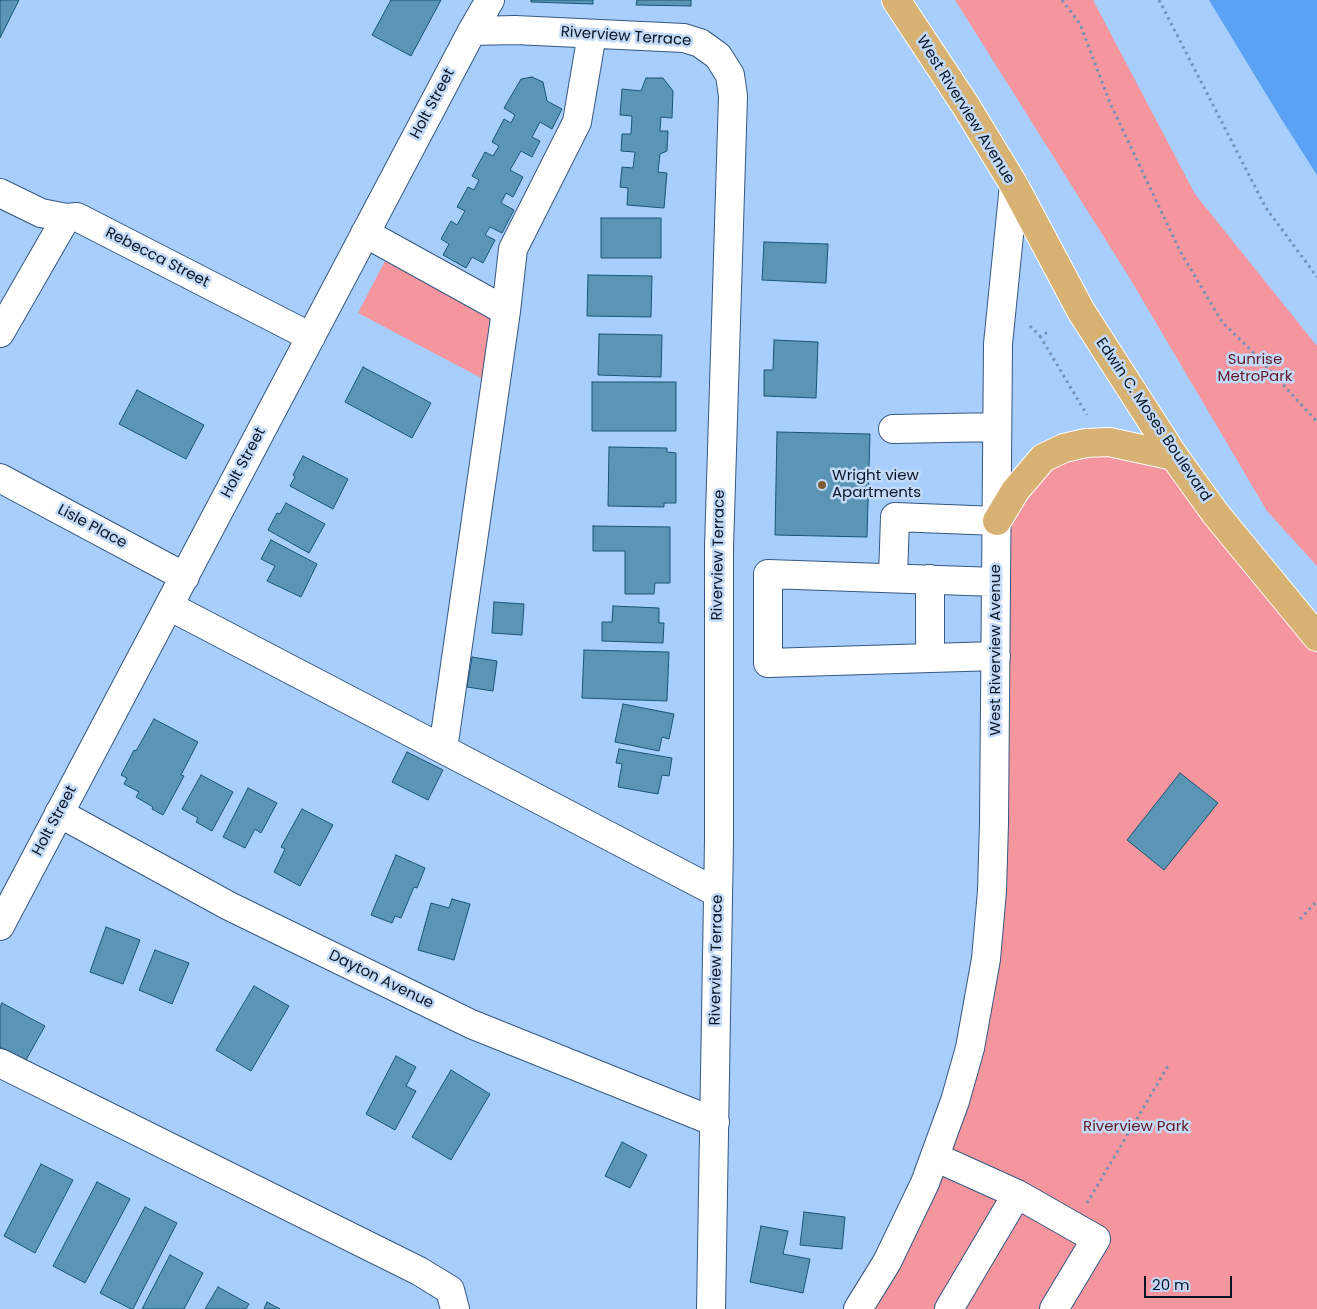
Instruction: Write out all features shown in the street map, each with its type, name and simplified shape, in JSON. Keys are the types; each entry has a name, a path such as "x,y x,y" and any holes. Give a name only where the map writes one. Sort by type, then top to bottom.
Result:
{"main road":[{"name":"West Riverview Avenue","path":"896,0 966,106 1014,185"},
{"name":"Edwin C. Moses Boulevard","path":"1014,185 1081,311 1174,456 1215,513 1317,637"},
{"path":"997,521 1014,491 1043,458 1064,448 1086,443 1109,442 1174,456"}],"street":[{"name":"Holt Street","path":"0,926 490,0"},
{"name":"Riverview Terrace","path":"472,31 515,30 684,38 700,43 718,56 730,75 733,96 718,547 718,893 711,1309"},
{"path":"443,750 506,311 513,248 577,122 592,34"},
{"name":"West Riverview Avenue","path":"858,1309 887,1262 925,1183 935,1157 955,1100 970,1048 986,959 992,891 998,344 1014,185"},
{"name":"Rebecca Street","path":"0,193 41,213 66,218 77,217 311,337"},
{"path":"0,333 66,218"},
{"path":"365,234 506,311"},
{"path":"893,429 997,426"},
{"name":"Lisle Place","path":"0,478 184,576"},
{"path":"893,578 895,517 997,521"},
{"path":"996,582 768,574 768,663 996,656"},
{"path":"930,579 930,657"},
{"path":"169,606 718,893"},
{"name":"Dayton Avenue","path":"59,813 229,906 472,1024 715,1122"},
{"path":"0,1063 419,1271 450,1290 454,1309"},
{"path":"935,1157 1017,1194 1096,1239 1054,1309"},
{"path":"949,1309 1017,1194"}],"path":[{"path":"1062,0 1080,24 1110,103 1180,251 1222,322 1257,356 1317,422"},
{"path":"1159,0 1266,208 1317,278"},
{"path":"1030,326 1040,336 1091,421"},
{"path":"1040,336 1050,331"},
{"path":"1300,919 1317,901"},
{"path":"1073,1226 1168,1066"}],"green space":[{"name":"Sunrise MetroPark","path":"955,0 1093,0 1195,194 1317,346 1317,566 1267,511 1129,277"},
{"path":"386,259 497,317 487,381 358,313"},
{"name":"Riverview Park","path":"1064,448 1174,456 1317,637 1317,1309 858,1309 925,1183 986,959 997,521"}],"water":[{"path":"1209,0 1317,0 1317,175 1280,117"}],"building":[{"path":"0,0 19,0 0,38"},
{"path":"391,0 441,0 411,56 372,35"},
{"path":"531,0 593,0 593,4 531,2"},
{"path":"637,0 691,0 691,6 636,5"},
{"path":"532,77 543,82 547,101 562,109 552,129 540,122 532,137 540,141 532,157 521,151 510,170 523,177 513,197 506,193 501,203 514,210 502,233 490,227 485,235 495,240 483,263 472,257 466,268 443,255 449,244 441,239 451,221 457,225 465,211 457,207 468,187 474,190 479,180 472,176 485,152 493,156 499,146 492,142 504,119 511,123 515,115 504,108 521,79"},
{"path":"646,78 663,78 673,91 672,118 661,117 660,131 668,131 667,151 660,154 658,172 667,173 664,208 627,205 628,188 620,187 622,167 633,168 635,152 621,151 622,134 631,134 632,116 620,115 622,89 641,91"},
{"path":"601,218 661,218 661,258 601,258"},
{"path":"764,242 828,244 826,283 762,280"},
{"path":"588,275 652,276 651,317 587,316"},
{"path":"599,334 662,335 661,377 598,375"},
{"path":"774,340 818,342 816,398 764,396 764,370 773,370"},
{"path":"363,367 431,403 412,438 345,402"},
{"path":"592,382 676,382 676,431 592,431"},
{"path":"137,390 204,425 186,459 119,424"},
{"name":"Wright view Apartments","path":"777,432 870,434 867,537 775,535"},
{"path":"609,447 667,448 667,452 676,453 676,503 664,503 664,507 608,506"},
{"path":"303,456 348,479 333,509 290,486 295,477 293,475"},
{"path":"286,503 325,524 309,553 268,530 277,513 280,514"},
{"path":"593,526 670,527 670,583 655,583 654,594 625,594 625,551 593,551"},
{"path":"271,540 317,564 301,597 267,581 275,566 261,559"},
{"path":"494,602 524,604 522,635 492,633"},
{"path":"613,606 659,608 659,623 664,623 663,643 602,641 602,622 612,622"},
{"path":"584,650 669,652 667,701 582,698"},
{"path":"472,657 497,661 493,691 467,687"},
{"path":"623,704 674,714 669,739 662,737 659,751 615,742"},
{"path":"154,719 198,742 181,775 184,776 163,815 136,797 139,792 124,784 127,778 121,775"},
{"path":"619,749 672,758 669,776 662,775 658,794 618,787 622,764 616,763"},
{"path":"407,752 443,770 428,800 392,782"},
{"path":"1180,773 1218,803 1164,870 1127,840"},
{"path":"201,775 233,792 212,831 196,822 198,818 182,809"},
{"path":"248,788 277,803 261,833 255,829 245,848 223,837"},
{"path":"302,809 333,825 300,886 274,872 285,849 281,847"},
{"path":"396,855 425,868 417,888 414,887 401,918 395,916 392,923 371,915"},
{"path":"452,899 470,904 454,960 418,950 431,903 449,908"},
{"path":"106,927 140,940 123,984 90,972"},
{"path":"155,950 189,963 172,1004 139,990"},
{"path":"254,986 289,1006 251,1071 216,1050"},
{"path":"2,1003 45,1026 26,1060 0,1047 0,1007"},
{"path":"396,1056 416,1067 406,1086 416,1091 395,1130 366,1114"},
{"path":"451,1070 490,1094 451,1160 412,1137"},
{"path":"622,1142 647,1155 630,1188 605,1176"},
{"path":"41,1164 73,1180 35,1253 4,1236"},
{"path":"97,1182 130,1199 85,1283 53,1266"},
{"path":"145,1207 177,1223 133,1309 131,1309 100,1293"},
{"path":"804,1212 845,1217 842,1249 800,1245"},
{"path":"761,1226 788,1231 783,1254 810,1259 803,1293 750,1282"},
{"path":"170,1255 203,1273 184,1309 142,1309"},
{"path":"218,1287 249,1304 246,1309 205,1309"},
{"path":"267,1302 280,1309 264,1309"}],"place":[{"name":"Wright view Apartments","path":"822,485"}]}
